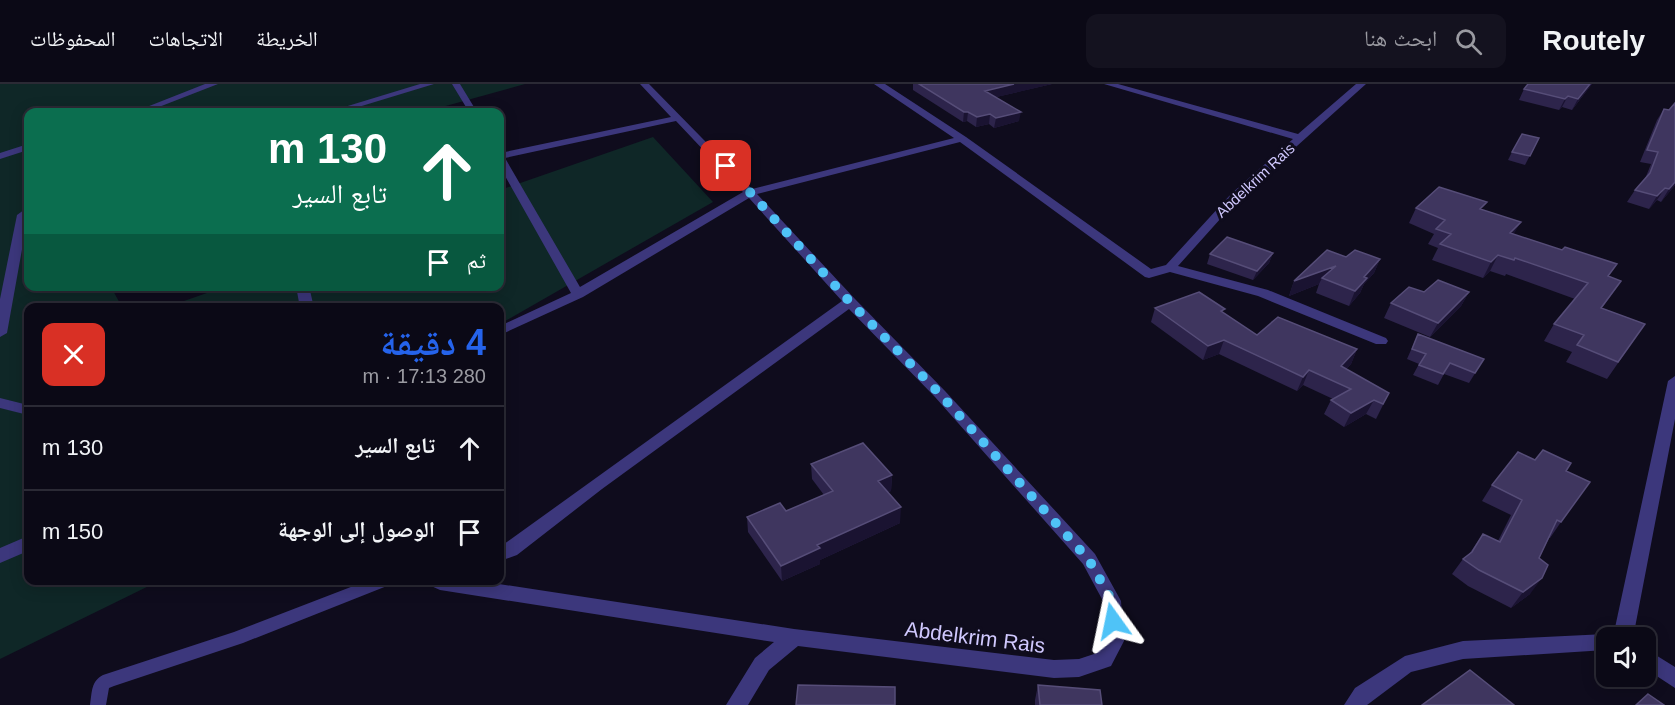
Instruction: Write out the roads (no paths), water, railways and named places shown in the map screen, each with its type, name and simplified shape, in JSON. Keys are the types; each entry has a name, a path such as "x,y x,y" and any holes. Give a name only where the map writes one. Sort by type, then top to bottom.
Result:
{"street":[{"path":"150,108 213,84"},
{"path":"347,108 430,84"},
{"path":"456,84 470,108"},
{"path":"504,553 511,550 596,485 850,302 750,193 644,84"},
{"path":"879,84 962,139 1149,274 1170,268 1263,293 1381,340"},
{"path":"1108,84 1300,138"},
{"name":"Abdelkrim Rais","path":"1170,268 1235,196 1361,84"},
{"path":"504,157 678,118"},
{"path":"504,329 578,294 750,193 962,139"},
{"path":"0,156 24,148"},
{"path":"504,165 578,294"},
{"path":"0,333 24,214"},
{"name":"Abdelkrim Rais","path":"459,585 794,636 1054,669 1079,668 1104,660 1114,641 1112,601 1089,560 940,394 850,302"},
{"path":"1625,627 1675,381"},
{"path":"0,403 24,409"},
{"path":"0,556 24,545"},
{"path":"737,705 762,664 794,636"},
{"path":"1354,705 1362,695 1405,665 1464,650 1596,643"},
{"path":"1656,665 1675,679"}],"lane":[{"path":"98,705 101,684 109,680 237,638 374,585"}]}
